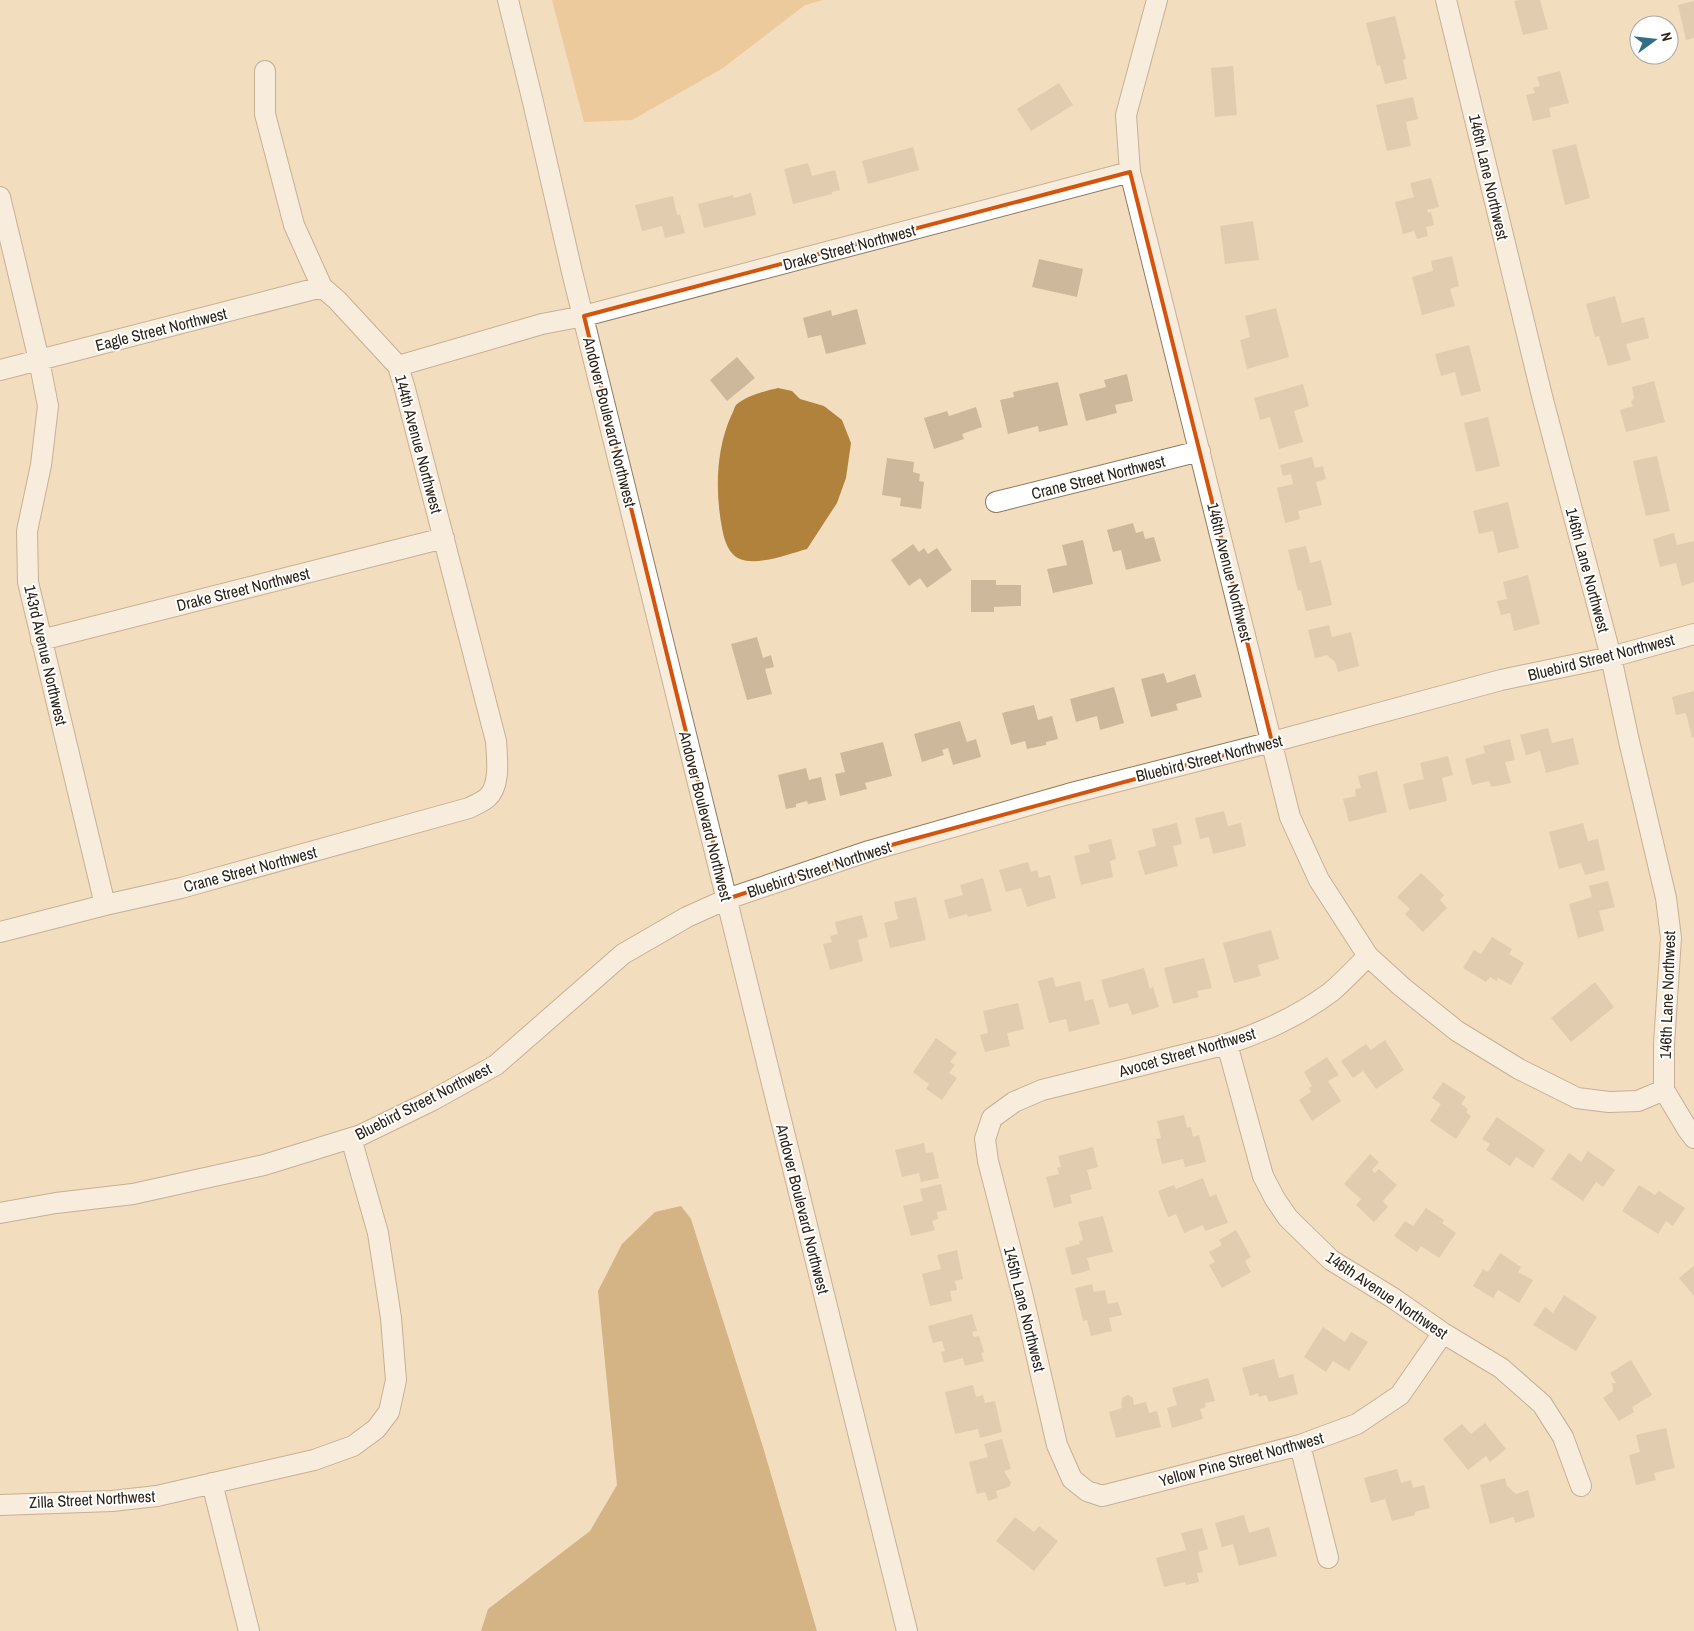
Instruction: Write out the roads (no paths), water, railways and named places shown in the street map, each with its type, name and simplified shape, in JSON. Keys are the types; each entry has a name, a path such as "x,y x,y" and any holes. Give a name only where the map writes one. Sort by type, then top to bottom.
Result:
{"street":[{"name":"Andover Boulevard Northwest","path":"508,0 907,1631"},
{"path":"1130,172 1126,115 1157,0"},
{"name":"146th Lane Northwest","path":"1446,0 1542,396 1610,657 1667,906 1671,938 1664,1044 1664,1090"},
{"name":"144th Avenue Northwest","path":"265,71 265,114 294,225 322,287 337,300 398,366 422,450 496,741 497,771 493,790"},
{"name":"Drake Street Northwest","path":"398,366 542,324 584,316 1130,172"},
{"name":"146th Avenue Northwest","path":"1130,172 1290,817 1318,880 1368,956"},
{"name":"143rd Avenue Northwest","path":"0,198 39,360 48,406 41,466 27,531 28,582 105,905"},
{"name":"Eagle Street Northwest","path":"0,370 322,287"},
{"name":"Crane Street Northwest","path":"996,502 1200,451"},
{"name":"Drake Street Northwest","path":"41,640 444,538"},
{"name":"Bluebird Street Northwest","path":"0,1213 56,1203 133,1194 264,1165 361,1135 434,1100 496,1064 623,954 687,917 727,899 879,848 1068,794 1272,742 1501,680 1610,657 1694,634"},
{"name":"Crane Street Northwest","path":"0,932 181,888 470,808 487,798 493,790"},
{"path":"1368,956 1402,987 1458,1031 1519,1069 1577,1098 1609,1102 1638,1101 1664,1090 1694,1138"},
{"name":"Avocet Street Northwest","path":"992,1118 1014,1102 1042,1090 1227,1044 1251,1036 1300,1013 1332,991 1368,956"},
{"name":"146th Avenue Northwest","path":"1227,1044 1263,1176 1288,1218 1331,1260 1393,1298 1443,1333 1501,1368 1542,1404 1563,1437 1581,1486"},
{"name":"145th Lane Northwest","path":"992,1118 985,1139 988,1161 1058,1445 1072,1479 1088,1491"},
{"path":"249,1631 212,1483 314,1460 353,1446 376,1429 389,1412 396,1380 392,1318 378,1233 351,1138"},
{"name":"Yellow Pine Street Northwest","path":"1088,1491 1102,1496 1300,1445 1357,1424 1400,1395 1443,1333"},
{"path":"1300,1445 1328,1558"},
{"name":"Zilla Street Northwest","path":"0,1505 121,1500 157,1496 212,1483"}]}
